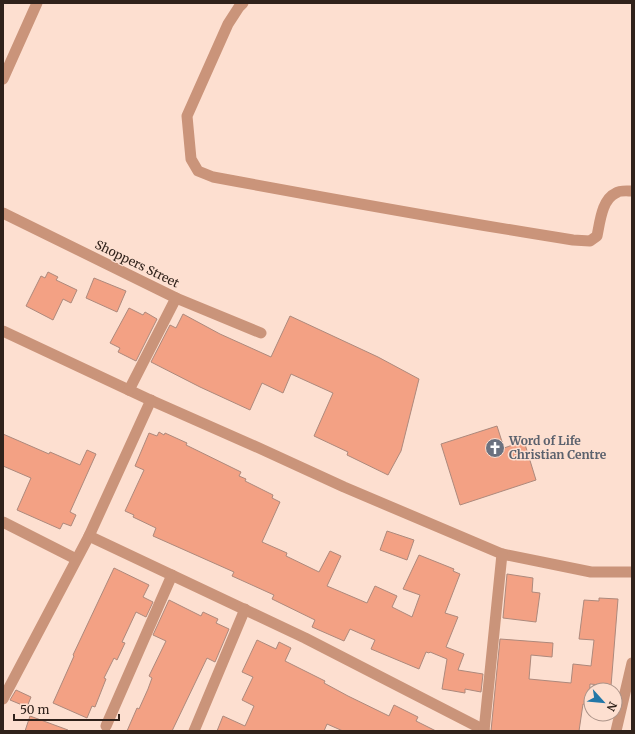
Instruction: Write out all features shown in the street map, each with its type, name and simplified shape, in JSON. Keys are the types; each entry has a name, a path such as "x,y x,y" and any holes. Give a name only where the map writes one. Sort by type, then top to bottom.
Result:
{"street":[{"path":"3,79 37,3"},
{"path":"243,3 228,24 187,116 191,159 198,171 213,177 455,222 573,240 590,241 597,236 600,219 608,198 617,192 632,191"},
{"name":"Shoppers Street","path":"3,213 176,298 261,333"},
{"path":"129,390 176,298"},
{"path":"3,332 344,487 502,554 591,572 632,572"},
{"path":"3,699 88,536 151,400"},
{"path":"3,522 76,559"},
{"path":"88,536 245,609 338,655 484,731 502,554"},
{"path":"106,726 172,575"},
{"path":"194,731 245,609"},
{"path":"616,731 632,663"}],"building":[{"path":"48,272 58,277 56,280 77,290 71,303 63,299 53,320 26,306 41,276 45,278"},
{"path":"94,278 126,291 117,312 86,298"},
{"path":"129,308 143,315 145,312 157,319 136,361 118,352 120,348 110,343"},
{"path":"183,314 220,334 271,357 290,316 378,357 419,379 401,451 388,475 347,455 348,452 314,436 333,393 291,374 283,393 262,383 250,410 151,362 170,325 176,328"},
{"path":"497,426 504,448 524,441 536,480 460,505 441,444"},
{"path":"159,432 164,435 165,433 187,443 186,445 241,472 239,476 246,479 245,481 273,495 272,498 280,502 262,542 287,553 286,556 319,572 330,551 341,556 327,586 367,603 375,586 397,596 392,607 412,617 420,595 403,589 419,555 454,569 453,571 460,574 445,613 458,617 446,647 464,654 458,670 483,674 481,692 465,689 465,693 442,689 447,659 430,652 426,652 419,669 371,649 375,640 350,629 344,641 312,627 315,620 272,599 274,595 232,576 234,572 153,536 156,528 133,517 134,515 125,511 144,470 135,466 149,433 157,436"},
{"path":"3,434 49,454 50,452 80,465 87,450 96,454 70,512 76,515 71,526 63,523 60,529 17,510 31,478 3,466"},
{"path":"387,531 414,540 407,560 380,550"},
{"path":"114,568 149,585 143,597 153,602 146,617 136,612 122,642 125,643 117,660 114,658 104,678 106,679 95,707 92,706 87,718 53,703 74,656 73,655"},
{"path":"507,574 533,578 532,592 540,593 536,622 503,618"},
{"path":"599,598 618,599 611,682 583,682 583,704 579,731 491,731 500,639 553,643 552,657 531,655 529,679 571,683 573,664 591,666 594,640 579,639 584,600 599,601"},
{"path":"169,600 201,616 203,612 218,619 216,623 229,629 215,662 207,658 172,731 127,731 137,708 139,709 148,689 152,678 149,676 166,641 153,635"},
{"path":"257,640 276,649 279,642 291,648 285,661 325,681 324,683 348,696 389,716 394,705 418,717 416,721 436,731 343,731 327,724 324,731 217,731 223,716 245,726 254,706 242,700 253,677 242,672"},
{"path":"16,690 31,697 27,707 10,700"},
{"path":"30,716 68,730 25,731"}],"place":[{"name":"Word of Life Christian Centre","path":"495,448"}]}
